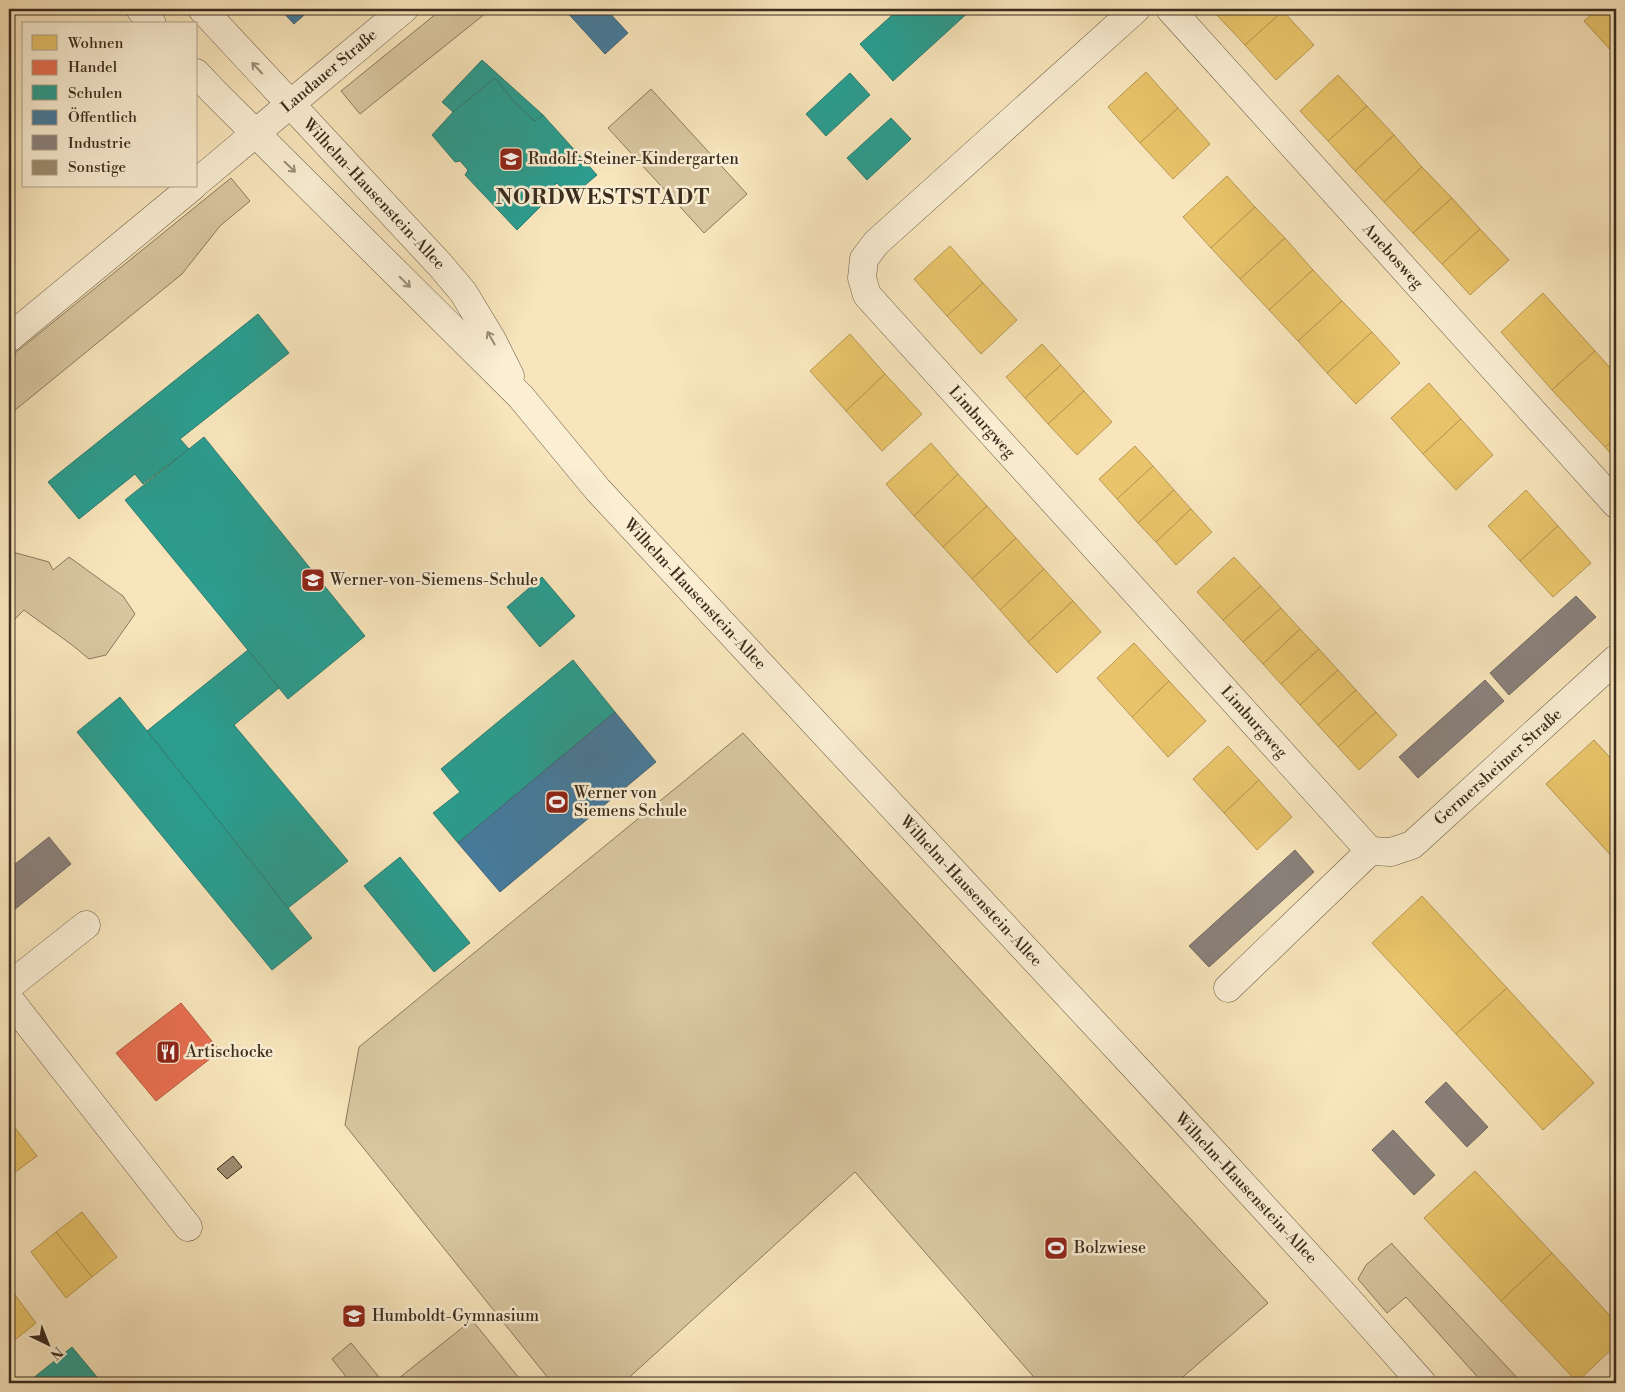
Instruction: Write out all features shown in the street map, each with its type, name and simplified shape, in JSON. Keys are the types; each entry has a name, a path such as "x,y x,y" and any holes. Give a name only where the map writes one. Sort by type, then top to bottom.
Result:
{"street":[{"path":"140,9 150,22"},
{"name":"Wilhelm-Hausenstein-Allee","path":"202,9 442,266 463,292 492,340 521,398"},
{"name":"Landauer Straße","path":"198,181 404,9"},
{"name":"Limburgweg","path":"1136,9 876,243 864,259 862,278 867,294 1370,851"},
{"name":"Anebosweg","path":"1170,9 1616,504"},
{"name":"Wilhelm-Hausenstein-Allee","path":"198,75 521,398 598,490 1147,1080 1409,1378"},
{"path":"9,338 191,188"},
{"name":"Germersheimer Straße","path":"1370,851 1391,852 1412,845 1616,659"},
{"path":"1228,988 1370,851"},
{"path":"9,986 86,925"},
{"path":"9,999 188,1227"}],"shaded area":[{"path":"442,9 491,9 360,114 341,91"},
{"path":"651,89 747,194 704,233 608,128"},
{"path":"231,178 250,201 220,226 182,274 9,415 9,358"},
{"path":"9,551 49,562 53,570 69,557 123,596 135,614 106,655 89,659 24,610 9,625"},
{"path":"743,733 1268,1303 1176,1383 1039,1383 855,1172 623,1383 552,1383 345,1125 359,1047"},
{"path":"1392,1243 1522,1383 1483,1383 1406,1297 1387,1313 1358,1279 1366,1265"},
{"path":"472,1320 523,1383 394,1382"},
{"path":"351,1343 384,1383 351,1383 332,1359"}],"building: Wohnen":[{"path":"1217,9 1281,9 1283,11 1245,45 1214,12"},
{"path":"1598,9 1616,9 1616,56 1584,21"},
{"path":"1283,11 1314,45 1276,80 1245,45"},
{"path":"1146,72 1178,108 1140,143 1108,107"},
{"path":"1338,75 1367,106 1328,141 1300,111"},
{"path":"1367,106 1394,135 1355,171 1328,141"},
{"path":"1178,108 1210,144 1173,179 1140,143"},
{"path":"1394,135 1422,167 1384,202 1355,171"},
{"path":"1422,167 1452,198 1413,233 1384,202"},
{"path":"1227,176 1255,207 1211,248 1183,217"},
{"path":"1452,198 1480,229 1442,264 1413,233"},
{"path":"1255,207 1285,238 1240,279 1211,248"},
{"path":"1480,229 1509,260 1470,295 1442,264"},
{"path":"1285,238 1313,270 1269,310 1240,279"},
{"path":"950,246 983,283 947,316 914,279"},
{"path":"1313,270 1342,301 1298,341 1269,310"},
{"path":"983,283 1017,320 981,354 947,316"},
{"path":"1543,293 1595,351 1552,390 1501,332"},
{"path":"1342,301 1372,332 1327,373 1298,341"},
{"path":"1372,332 1400,363 1356,404 1327,373"},
{"path":"850,334 885,374 846,411 810,371"},
{"path":"1042,344 1061,365 1025,398 1006,377"},
{"path":"1595,351 1616,374 1616,437 1605,447 1552,390"},
{"path":"1061,365 1084,391 1048,424 1025,398"},
{"path":"885,374 922,414 882,451 846,411"},
{"path":"1429,383 1461,419 1423,454 1391,418"},
{"path":"1084,391 1112,422 1077,455 1048,424"},
{"path":"1461,419 1493,455 1456,490 1423,454"},
{"path":"1616,437 1616,460 1605,447"},
{"path":"931,443 958,474 914,516 886,484"},
{"path":"1135,446 1153,466 1117,499 1099,479"},
{"path":"1153,466 1174,490 1138,523 1117,499"},
{"path":"958,474 987,506 943,547 914,516"},
{"path":"1174,490 1191,509 1156,542 1138,523"},
{"path":"1526,490 1558,526 1520,561 1488,526"},
{"path":"987,506 1016,538 972,579 943,547"},
{"path":"1191,509 1212,532 1176,565 1156,542"},
{"path":"1558,526 1591,563 1553,597 1520,561"},
{"path":"1016,538 1044,569 1000,610 972,579"},
{"path":"1234,557 1261,586 1223,620 1197,592"},
{"path":"1044,569 1073,601 1028,642 1000,610"},
{"path":"1261,586 1281,608 1243,642 1223,620"},
{"path":"1073,601 1101,632 1057,673 1028,642"},
{"path":"1281,608 1300,629 1263,664 1243,642"},
{"path":"1300,629 1319,649 1281,684 1263,664"},
{"path":"1134,643 1169,681 1132,717 1097,678"},
{"path":"1319,649 1338,670 1300,705 1281,684"},
{"path":"1338,670 1356,690 1318,725 1300,705"},
{"path":"1169,681 1206,721 1168,757 1132,717"},
{"path":"1356,690 1376,712 1338,747 1318,725"},
{"path":"1376,712 1397,735 1359,770 1338,747"},
{"path":"1594,740 1616,764 1616,861 1546,784"},
{"path":"1228,746 1259,780 1224,813 1193,779"},
{"path":"1259,780 1292,817 1257,850 1224,813"},
{"path":"1422,896 1507,988 1456,1034 1372,943"},
{"path":"1507,988 1594,1083 1543,1130 1456,1034"},
{"path":"9,1120 37,1156 14,1173 9,1167"},
{"path":"1475,1171 1552,1253 1501,1301 1424,1218"},
{"path":"82,1212 117,1257 92,1277 56,1232"},
{"path":"56,1232 92,1277 66,1298 31,1252"},
{"path":"1552,1253 1616,1322 1616,1345 1577,1382 1501,1301"},
{"path":"9,1287 36,1323 11,1343 9,1340"}],"building: Handel":[{"name":"Artischocke","path":"181,1003 220,1051 156,1101 116,1053"}],"building: Schulen":[{"path":"899,9 972,9 893,81 860,44"},
{"path":"482,60 543,115 535,121 513,101 495,78 453,112 442,102"},
{"path":"850,73 870,95 826,136 806,114"},
{"path":"495,78 513,101 535,121 543,115 597,175 570,198 557,183 539,201 542,205 517,230 465,175 468,170 460,161 455,162 432,135 453,112"},
{"path":"891,118 911,139 867,180 847,158"},
{"path":"258,314 289,353 180,439 189,449 143,484 135,474 79,519 48,482"},
{"path":"204,437 365,636 288,699 125,500"},
{"path":"542,577 575,616 540,647 507,607"},
{"path":"248,650 279,688 234,725 348,861 288,908 147,731"},
{"path":"573,660 615,712 458,843 433,813 460,792 441,769"},
{"path":"120,697 312,938 272,970 77,732"},
{"path":"400,857 470,943 434,972 364,886"},
{"path":"72,1347 102,1383 27,1383"}],"building: Öffentlich":[{"path":"280,9 311,9 294,24"},
{"path":"564,9 606,9 628,33 605,54"},
{"name":"Werner von Siemens Schule","path":"615,712 656,762 500,892 458,843"}],"building: Industrie":[{"path":"1576,596 1596,617 1509,695 1490,673"},
{"path":"1485,680 1504,701 1418,778 1399,757"},
{"path":"49,837 71,864 9,914 9,869"},
{"path":"1295,850 1314,872 1209,967 1189,946"},
{"path":"1446,1082 1488,1127 1467,1147 1425,1102"},
{"path":"1393,1130 1435,1175 1414,1195 1372,1150"}],"building: Sonstige":[{"path":"233,1156 242,1167 227,1179 217,1169"}],"place":[{"name":"Rudolf-Steiner-Kindergarten","path":"511,159"},
{"name":"Werner-von-Siemens-Schule","path":"313,580"},
{"name":"Werner von Siemens Schule","path":"557,802"},
{"name":"Artischocke","path":"168,1052"},
{"name":"Bolzwiese","path":"1056,1248"},
{"name":"Humboldt-Gymnasium","path":"354,1316"}],"district":[{"name":"NORDWESTSTADT","path":"603,198"}]}
